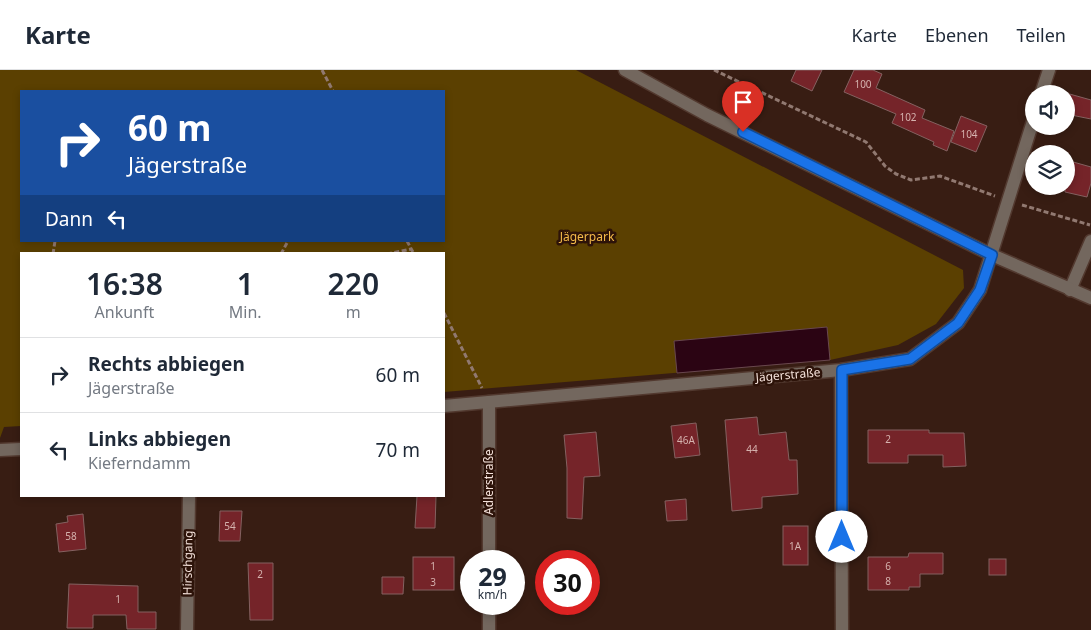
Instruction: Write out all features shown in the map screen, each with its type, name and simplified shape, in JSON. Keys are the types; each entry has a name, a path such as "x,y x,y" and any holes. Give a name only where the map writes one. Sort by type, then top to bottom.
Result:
{"street":[{"path":"626,70 708,114 992,255 1091,298"},
{"path":"1044,85 1049,70"},
{"name":"Jägerstraße","path":"445,406 842,370 910,359 958,323 980,290 1029,135"},
{"path":"1070,290 1091,241"},
{"path":"842,370 842,630"},
{"name":"Adlerstraße","path":"489,402 489,550"},
{"path":"0,450 20,449"},
{"name":"Hirschgang","path":"187,630 189,497"},
{"path":"489,615 489,630"}],"path":[{"path":"322,70 332,90"},
{"path":"714,70 866,142 885,166 896,174 911,180 940,176 1009,201 1091,225"},
{"path":"408,242 413,252"},
{"path":"397,252 411,249"},
{"path":"445,315 489,402"}],"green space":[{"name":"Jägerpark","path":"0,70 576,70 963,270 964,288 936,324 898,345 830,360 445,392 445,252 20,252 20,426 4,427 0,438"}],"shaded area":[{"path":"827,327 830,360 677,373 674,341"}],"building":[{"path":"796,70 822,70 812,91 791,81"},
{"path":"854,70 873,70 882,74 876,88 925,110 922,118 954,131 947,151 933,145 934,142 892,123 896,114 844,92"},
{"path":"1075,96 1091,100 1091,119 1075,116"},
{"path":"961,116 987,126 976,152 951,142"},
{"path":"1075,163 1091,167 1091,183 1087,197 1075,194"},
{"path":"757,417 759,435 786,432 789,460 797,460 798,494 762,497 762,508 732,511 725,420"},
{"path":"696,423 700,455 675,458 671,426"},
{"path":"868,430 929,430 929,433 964,433 966,466 943,467 943,455 908,455 908,463 868,463"},
{"path":"596,432 600,476 584,477 582,519 567,518 567,468 564,435"},
{"path":"417,497 436,497 435,528 415,528"},
{"path":"686,499 687,520 667,521 665,501"},
{"path":"220,511 242,511 240,541 219,541"},
{"path":"83,514 86,549 59,552 56,524 68,522 67,516"},
{"path":"783,526 808,526 808,565 783,565"},
{"path":"909,553 943,553 943,574 920,574 920,587 909,587 909,590 868,590 868,557 908,557"},
{"path":"413,557 454,557 454,590 413,590"},
{"path":"989,559 1006,559 1006,575 989,575"},
{"path":"248,563 273,563 273,620 250,620"},
{"path":"382,577 404,577 403,594 382,594"},
{"path":"69,584 138,586 138,612 156,612 156,629 127,629 126,615 93,615 93,628 67,628"}],"route":[{"path":"743,132 992,255 980,290 958,323 910,359 842,370 842,537"}]}
